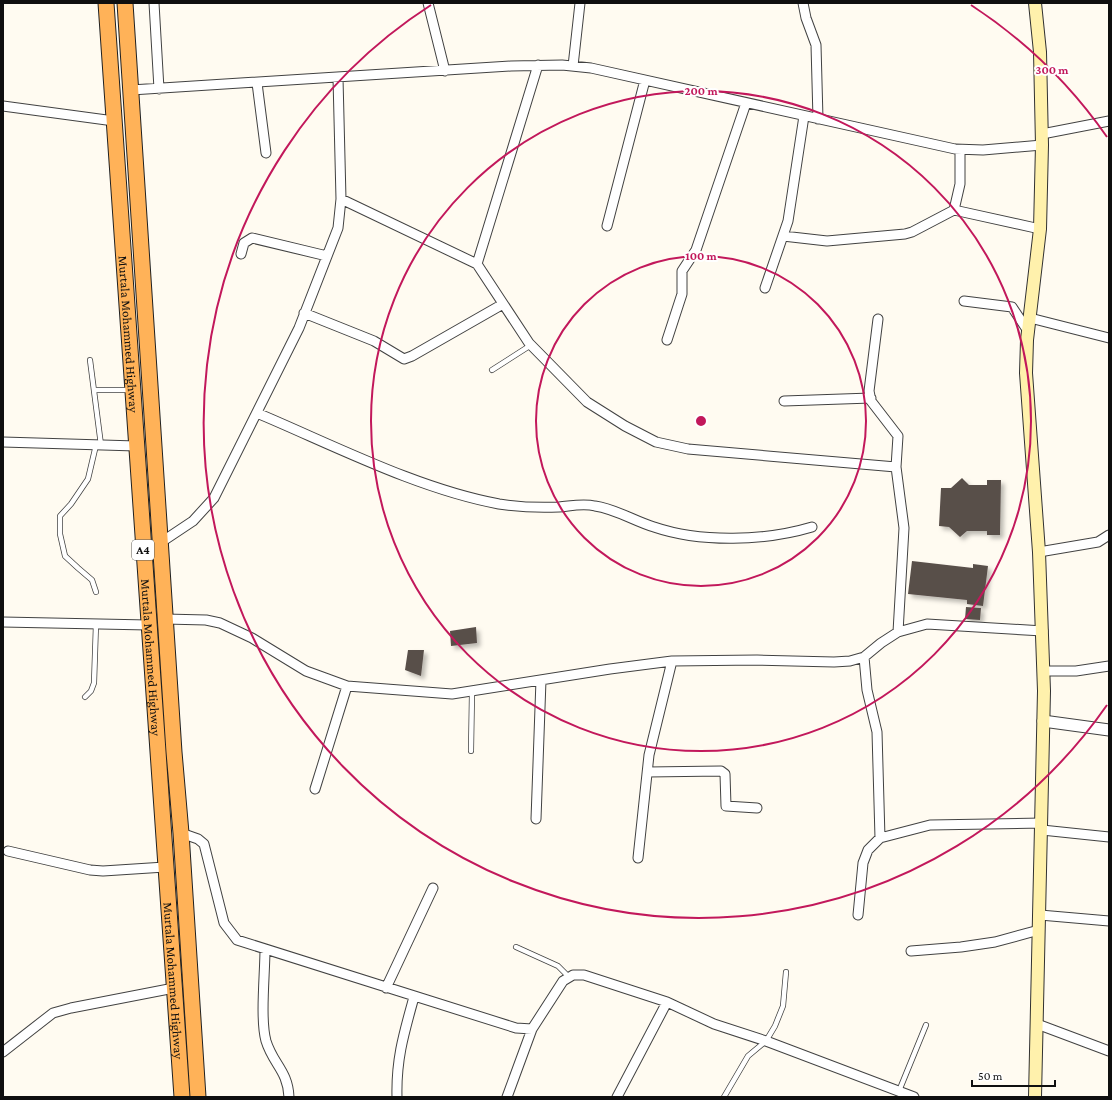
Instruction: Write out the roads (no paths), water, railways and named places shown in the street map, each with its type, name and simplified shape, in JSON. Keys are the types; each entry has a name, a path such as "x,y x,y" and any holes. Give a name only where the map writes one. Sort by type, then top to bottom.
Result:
{"highway":[{"name":"Murtala Mohammed Highway","path":"106,3 148,625 182,1097"},
{"name":"Murtala Mohammed Highway","path":"125,3 198,1097"}],"main road":[{"path":"1035,3 1040,52 1042,140 1040,229 1028,331 1026,373 1039,552 1044,671 1042,827 1035,1097"}],"street":[{"path":"154,3 159,89"},
{"path":"428,3 445,71"},
{"path":"573,66 580,3"},
{"path":"803,3 806,18 816,45 818,119"},
{"path":"131,90 538,65 573,66 591,68 960,150 983,150 1042,140 1109,121"},
{"path":"477,264 538,65"},
{"path":"160,543 193,520 214,498 304,313 338,228 341,199 338,78"},
{"path":"607,226 645,80"},
{"path":"257,83 266,153"},
{"path":"667,340 682,294 682,271 696,250 746,103"},
{"path":"3,106 114,121"},
{"path":"765,288 788,221 804,116"},
{"path":"954,210 960,184 960,150"},
{"path":"341,199 477,264 531,345 587,402 625,426 656,442 688,449 896,467"},
{"path":"783,236 827,241 905,234 912,232 954,210 1040,229"},
{"path":"241,254 244,243 252,238 326,256"},
{"path":"964,300 1012,307 1028,331"},
{"path":"304,313 374,341 404,359 412,356 503,304"},
{"path":"1030,318 1109,338"},
{"path":"878,319 869,391 871,398 898,436 896,467 904,528 898,632"},
{"path":"784,401 871,398"},
{"path":"256,412 403,475 498,504 528,508 593,505 608,508 654,527 693,536 764,537 788,534 812,527"},
{"path":"3,442 136,446"},
{"path":"1039,552 1098,542 1109,535"},
{"path":"165,619 206,620 220,623 252,638 306,671 347,686 429,694 472,692 610,669 672,661 756,660 834,662 864,657 881,643 898,632 928,624 1043,631"},
{"path":"3,622 148,625"},
{"path":"864,657 867,690 877,732 880,838"},
{"path":"638,858 649,755 672,661"},
{"path":"1044,671 1076,671 1109,666"},
{"path":"536,819 541,680"},
{"path":"315,789 347,686"},
{"path":"1044,721 1109,730"},
{"path":"648,772 721,771 725,774 726,806 757,808"},
{"path":"858,915 863,863 868,850 880,838 930,825 1042,827 1109,838"},
{"path":"181,833 198,839 204,844 216,898 224,923 230,933 237,940 516,1028 532,1029"},
{"path":"8,851 103,872 165,868"},
{"path":"386,988 433,888"},
{"path":"1040,915 1109,921"},
{"path":"911,951 961,947 995,942 1039,930"},
{"path":"265,949 264,1019 266,1041 274,1059 287,1080 289,1097"},
{"path":"507,1097 532,1029 563,981 570,977 584,974 667,1002 714,1024 766,1041 914,1097"},
{"path":"3,1052 53,1013 71,1008 174,988"},
{"path":"397,1097 396,1070 401,1042 414,997"},
{"path":"617,1097 667,1002"},
{"path":"1037,1024 1109,1051"}],"lane":[{"path":"492,370 531,345"},
{"path":"90,360 98,445 88,479 71,504 60,516 60,534 65,556 92,580 96,592"},
{"path":"94,390 132,390"},
{"path":"85,697 91,691 94,683 96,624"},
{"path":"471,751 472,692"},
{"path":"516,947 558,966 570,977"},
{"path":"724,1097 748,1056 766,1041 775,1026 783,1006 786,972"},
{"path":"900,1091 926,1025"}]}
